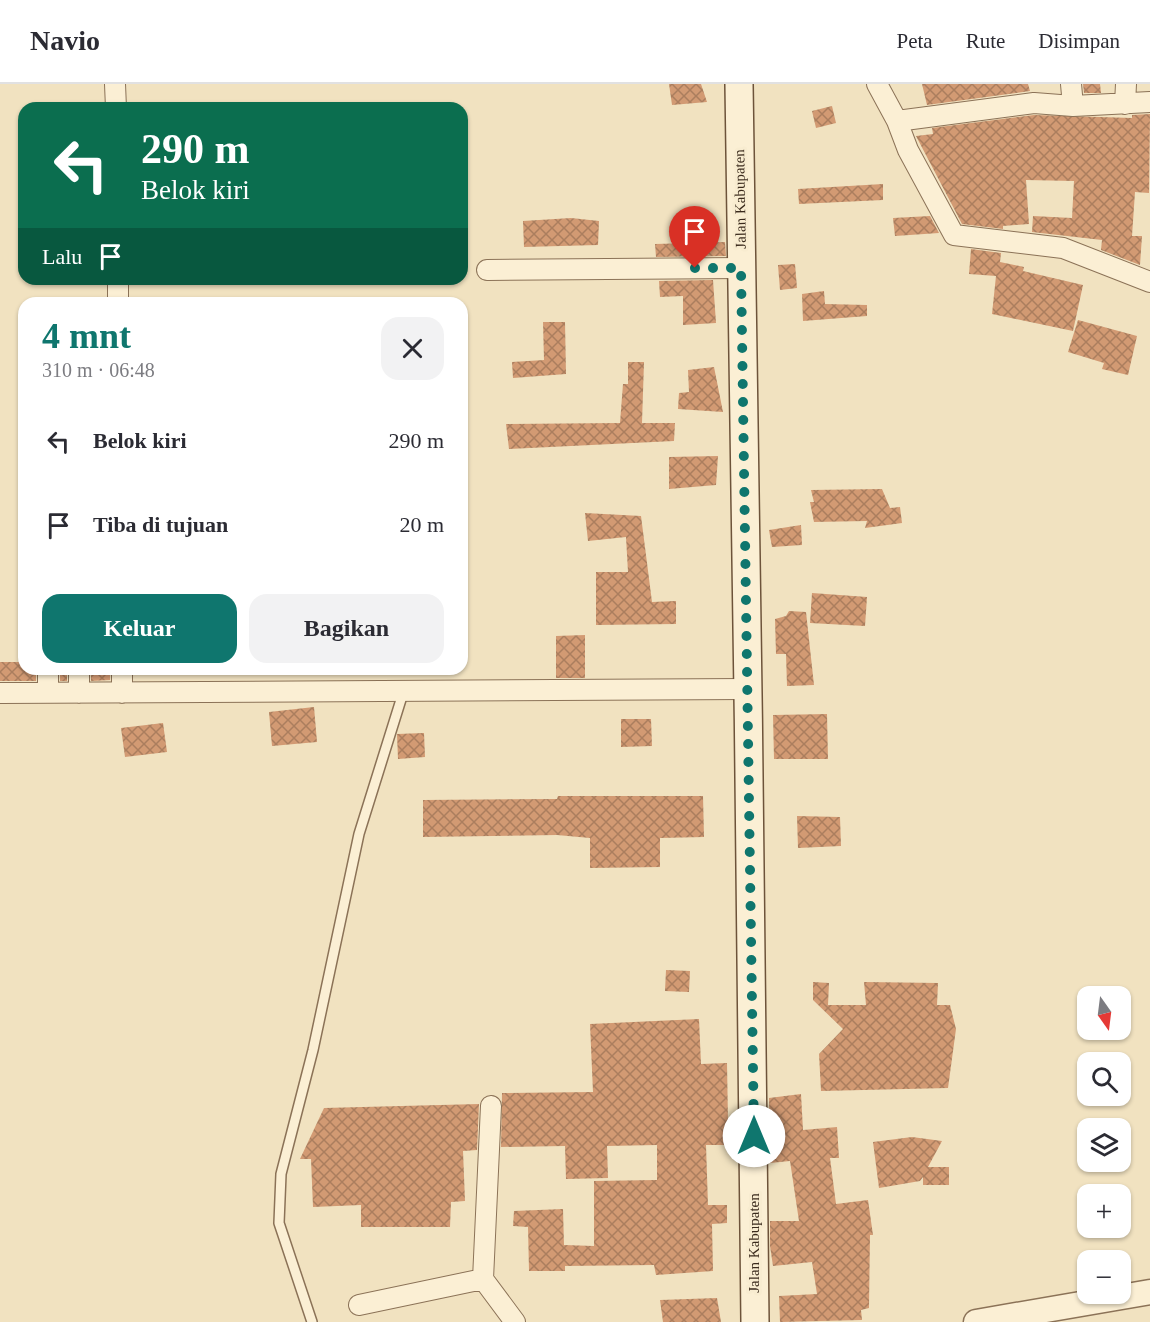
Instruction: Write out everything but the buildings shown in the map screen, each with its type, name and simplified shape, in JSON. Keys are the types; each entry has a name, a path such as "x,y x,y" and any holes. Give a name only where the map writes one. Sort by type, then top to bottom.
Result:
{"main road":[{"name":"Jalan Kabupaten","path":"739,84 746,689 753,996 755,1322"}],"street":[{"path":"115,84 116,102"},
{"path":"878,84 897,121 908,150 954,236 1063,248 1150,282"},
{"path":"1071,84 1073,106"},
{"path":"1125,104 1126,84"},
{"path":"897,121 1034,103 1073,106 1150,102"},
{"path":"487,270 741,268"},
{"path":"48,675 48,693"},
{"path":"79,675 79,693"},
{"path":"122,675 122,693"},
{"path":"0,693 746,689"},
{"path":"491,1106 483,1279 515,1322"},
{"path":"359,1305 483,1279"},
{"path":"976,1322 1150,1292"}],"lane":[{"path":"312,1322 279,1223 281,1174 313,1050 360,834 404,690"}],"route":[{"path":"695,268 741,268 754,1136"}]}
